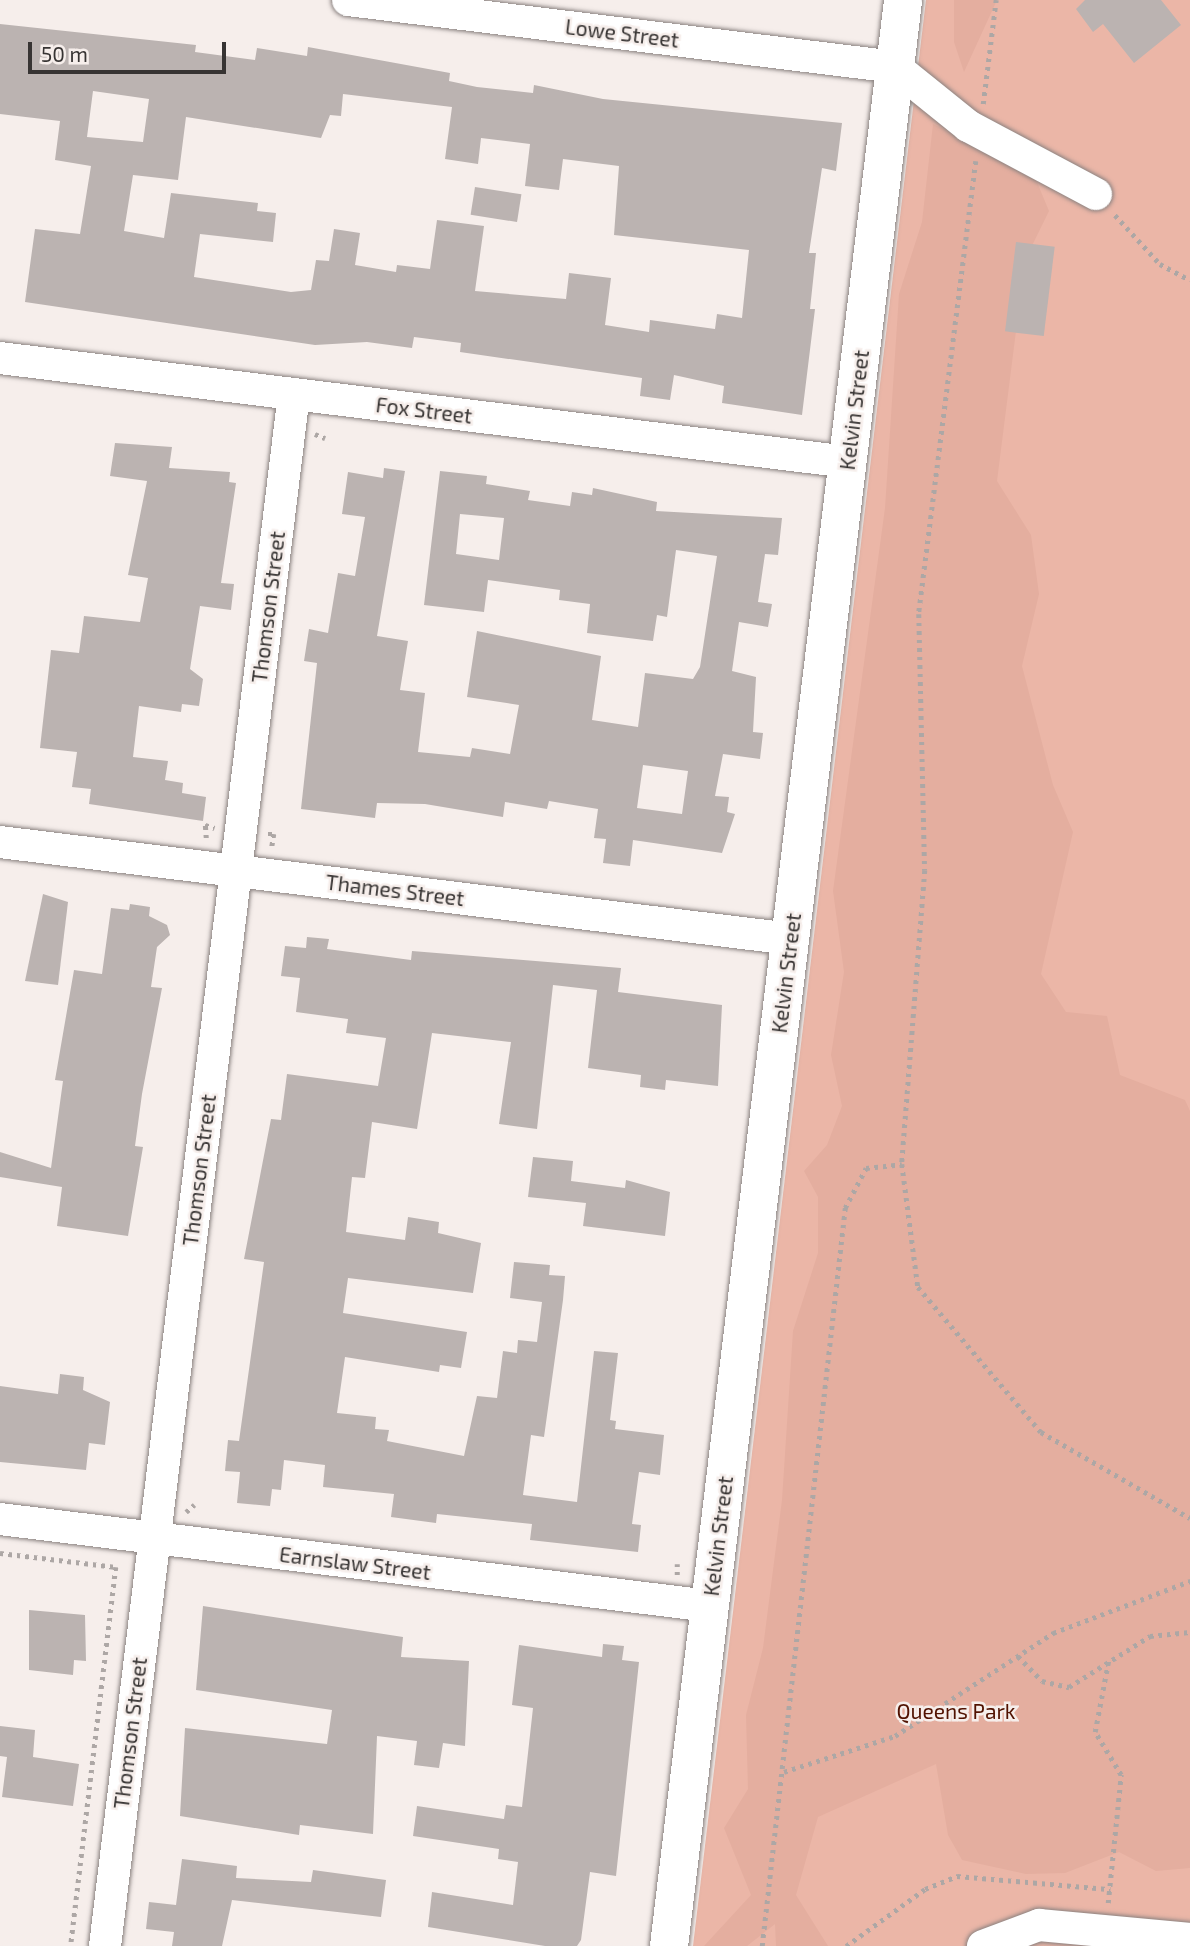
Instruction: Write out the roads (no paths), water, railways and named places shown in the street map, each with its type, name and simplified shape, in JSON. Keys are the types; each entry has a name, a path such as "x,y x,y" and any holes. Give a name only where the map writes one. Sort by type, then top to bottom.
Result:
{"main road":[{"name":"Kelvin Street","path":"669,1946 903,0"}],"street":[{"name":"Lowe Street","path":"348,0 895,67"},
{"path":"895,67 979,132 1096,194"},
{"name":"Fox Street","path":"0,358 848,462"},
{"name":"Thomson Street","path":"104,1946 294,394"},
{"name":"Thames Street","path":"0,842 791,939"},
{"name":"Earnslaw Street","path":"0,1519 710,1606"},
{"path":"983,1946 1039,1925 1190,1938"}],"park label":[{"name":"Queens Park","path":"956,1711"}]}
